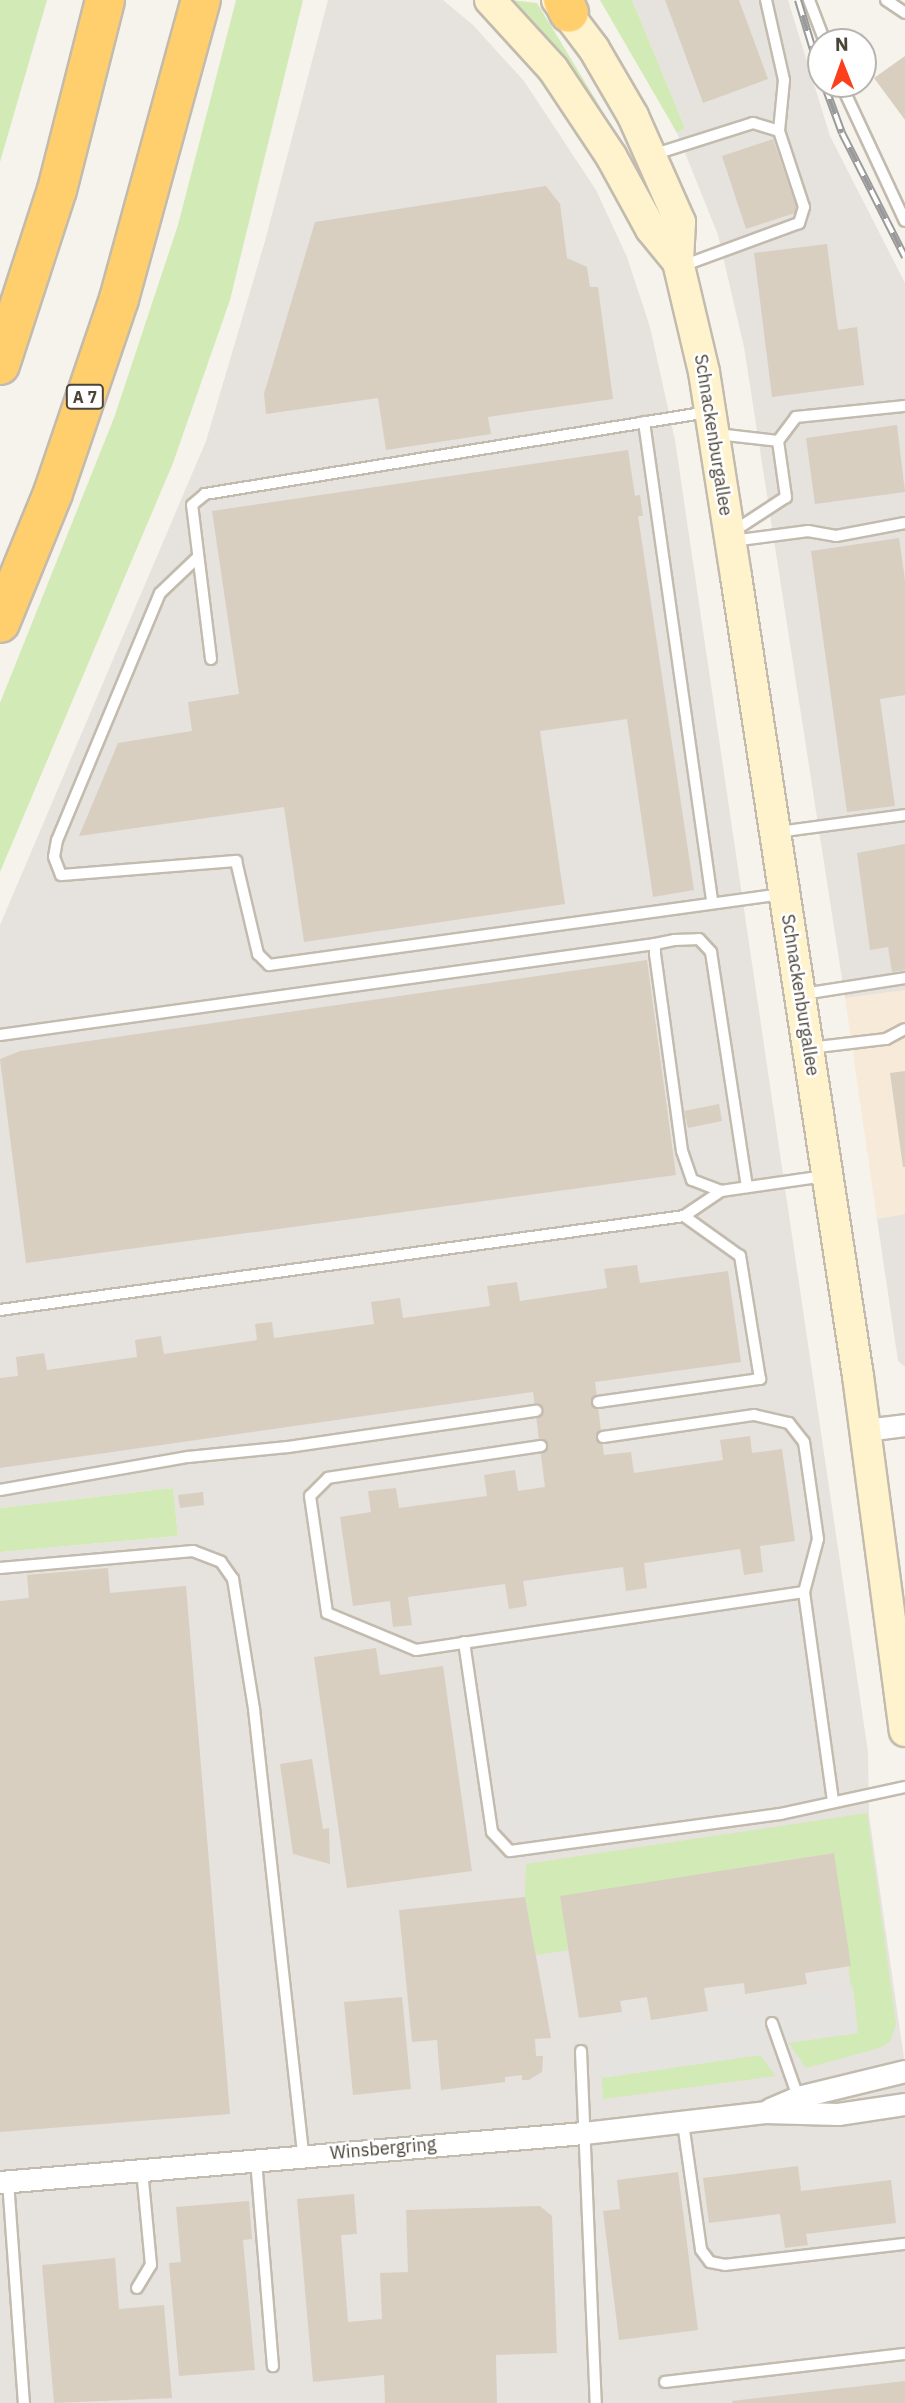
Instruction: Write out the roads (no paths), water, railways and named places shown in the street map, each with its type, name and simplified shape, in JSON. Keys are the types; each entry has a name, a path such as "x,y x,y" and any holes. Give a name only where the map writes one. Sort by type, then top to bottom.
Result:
{"highway":[{"path":"0,365 60,178 105,0"},
{"name":"A 7","path":"0,623 53,492 119,299 201,0"}],"main road":[{"name":"Schnackenburgallee","path":"490,0 553,69 611,156 651,229 679,265"},
{"name":"Schnackenburgallee","path":"563,4 652,155 680,222 679,265 712,423 730,537 809,1048 904,1713"}],"street":[{"path":"864,1430 905,1425"},
{"name":"Winsbergring","path":"765,2112 798,2097 905,2071"},
{"name":"Winsbergring","path":"4,2182 584,2133 765,2112 838,2114 905,2104"}],"lane":[{"path":"679,265 799,223 804,207 779,131 785,80 766,0"},
{"path":"809,0 820,28"},
{"path":"886,0 905,13"},
{"path":"848,98 905,221"},
{"path":"652,155 753,122 779,131"},
{"path":"730,537 786,497 778,441 796,417 905,406"},
{"path":"644,422 712,902"},
{"path":"211,659 192,505 205,494 644,422 712,423 778,441"},
{"path":"730,537 808,531 836,536 905,523"},
{"path":"198,558 160,593 57,841 54,857 61,875 236,861 258,954 269,965 785,894"},
{"path":"775,832 905,815"},
{"path":"0,1035 699,939 711,951 747,1186"},
{"path":"656,944 686,1167 692,1180 721,1191"},
{"path":"800,994 905,978"},
{"path":"809,1048 886,1040 905,1029"},
{"path":"0,1307 684,1216 721,1191 827,1176"},
{"path":"598,1402 760,1379 740,1256 684,1216"},
{"path":"0,1490 188,1457 289,1447 536,1411"},
{"path":"603,1437 754,1415 789,1423 804,1442 818,1539 804,1592 833,1802"},
{"path":"541,1446 328,1478 310,1496 327,1614 416,1650 804,1592"},
{"path":"0,1568 193,1551 220,1562 233,1579 254,1709 303,2156"},
{"path":"464,1642 492,1832 510,1851 833,1802 905,1787"},
{"path":"772,2023 798,2097"},
{"path":"581,2051 596,2403"},
{"path":"684,2123 701,2250 710,2262 725,2265 905,2244"},
{"path":"256,2160 274,2366"},
{"path":"137,2288 151,2265 142,2169"},
{"path":"4,2182 24,2403"},
{"path":"665,2382 905,2354"}],"railway":[{"path":"798,0 807,30"},
{"path":"829,98 842,133 905,257"}]}
